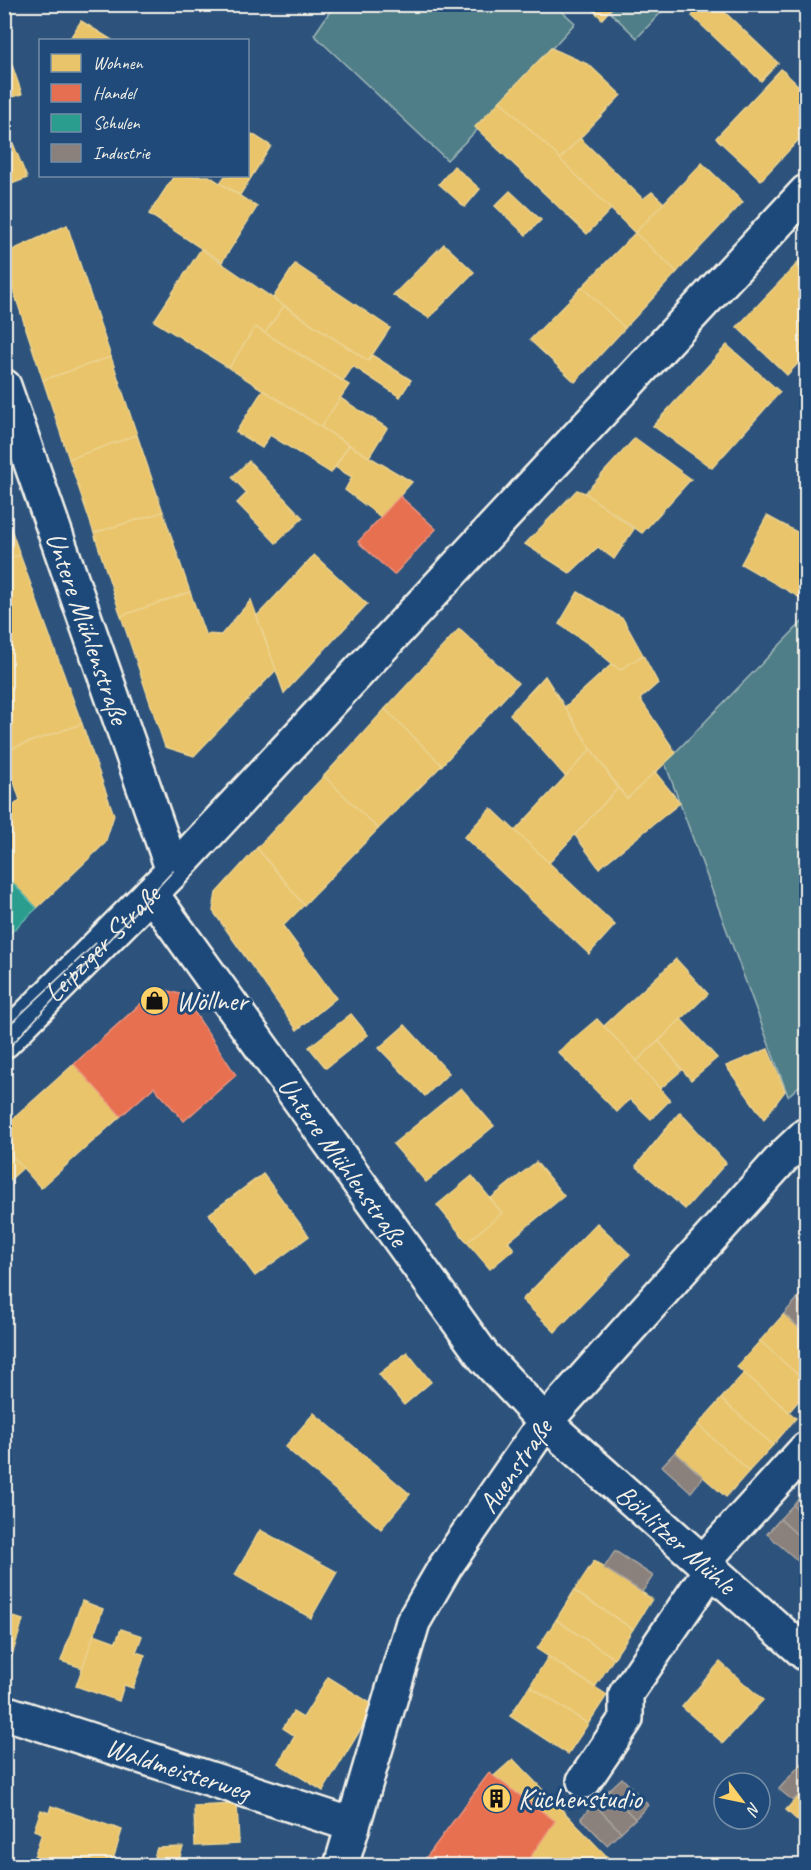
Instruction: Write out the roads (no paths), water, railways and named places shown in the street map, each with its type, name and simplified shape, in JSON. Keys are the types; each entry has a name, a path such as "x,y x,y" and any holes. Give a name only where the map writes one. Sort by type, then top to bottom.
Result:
{"street":[{"name":"Leipziger Straße","path":"4,1041 162,883 807,192"},
{"name":"Untere Mühlenstraße","path":"4,386 162,883 484,1357 545,1422"},
{"name":"Auenstraße","path":"341,1866 413,1622 445,1567 545,1422 779,1163 807,1135"},
{"name":"Böhlitzer Mühle","path":"545,1422 807,1654"},
{"path":"584,1781 626,1719 626,1694 707,1566 807,1449"},
{"name":"Waldmeisterweg","path":"4,1712 353,1825"}],"tram line":[{"path":"4,1053 173,871"},
{"path":"4,1030 96,943"}],"place":[{"name":"Wöllner","path":"155,1000"},
{"name":"Küchenstudio","path":"497,1798"}]}
